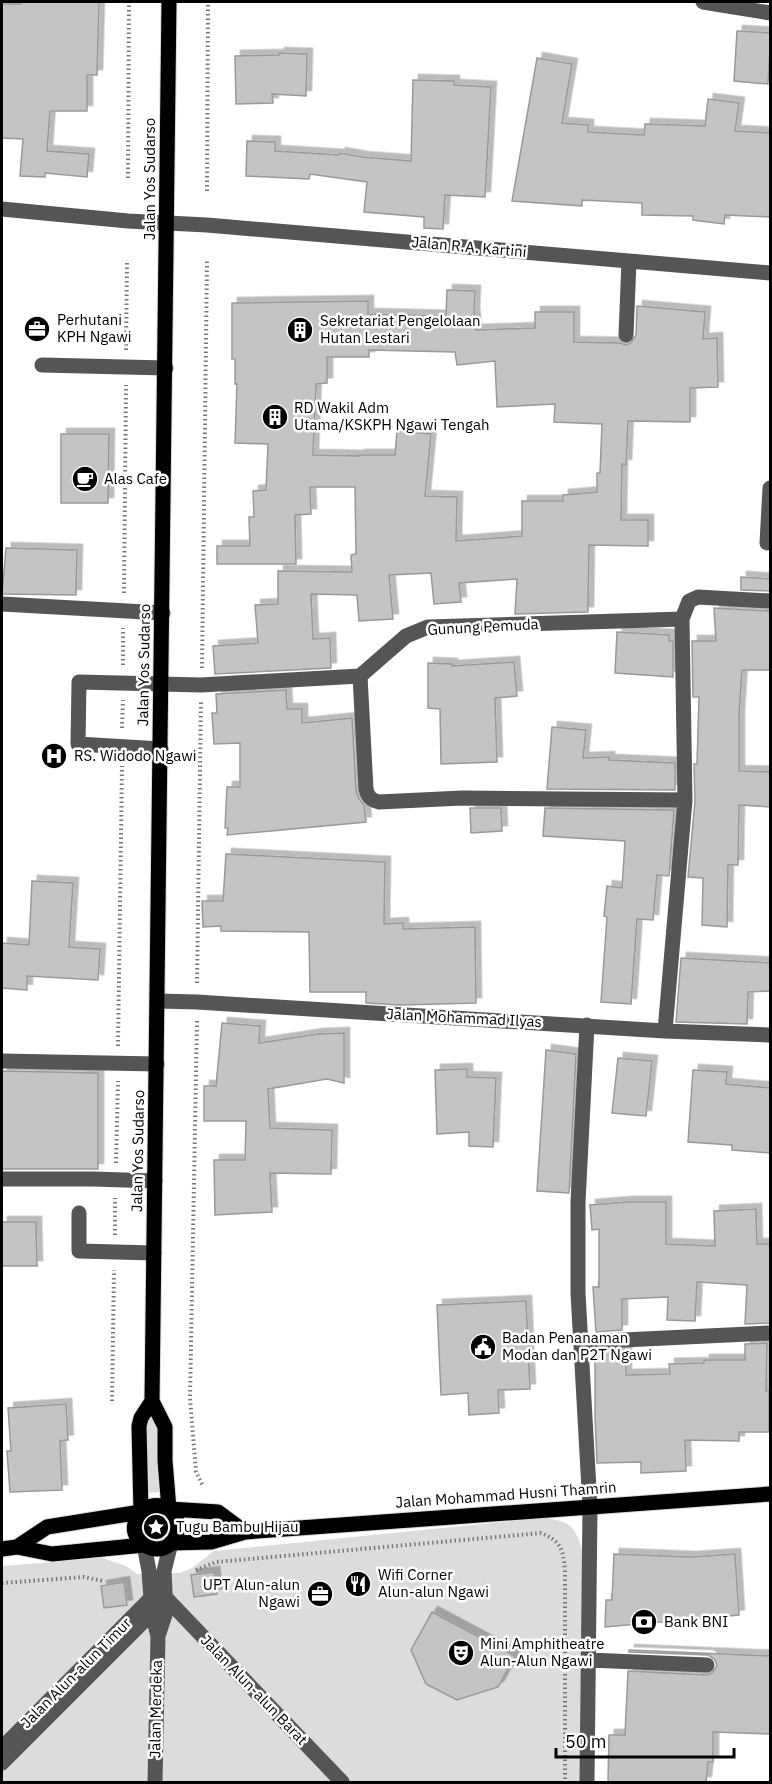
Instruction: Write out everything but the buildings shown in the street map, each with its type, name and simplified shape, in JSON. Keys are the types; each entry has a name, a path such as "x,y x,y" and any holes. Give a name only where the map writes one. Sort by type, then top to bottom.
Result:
{"main road":[{"name":"Jalan Yos Sudarso","path":"169,2 152,1401 165,1427 169,1509"},
{"name":"Jalan Yos Sudarso","path":"141,1512 139,1426 141,1418 152,1401"},
{"name":"Jalan Mohammad Husni Thamrin","path":"171,1543 211,1542 245,1532 771,1494"},
{"path":"9,1548 52,1554 144,1545 155,1549 167,1546 177,1534 178,1528 176,1517 165,1506 154,1505 145,1508 135,1521 137,1537 144,1545"},
{"path":"169,1509 218,1512 245,1532"},
{"path":"9,1548 47,1527 141,1512"}],"street":[{"path":"703,2 771,13"},
{"name":"Jalan R.A. Kartini","path":"2,209 771,273"},
{"path":"626,335 629,261"},
{"path":"42,365 166,368"},
{"path":"767,543 771,488"},
{"path":"665,1031 685,800 682,619 689,601 698,597 771,601"},
{"path":"2,604 163,613"},
{"name":"Gunung Pemuda","path":"360,676 406,636 428,627 682,619"},
{"path":"161,749 78,744 79,682 201,684 360,676 366,789 372,800 379,802 462,798 685,800"},
{"name":"Jalan Mohammad Ilyas","path":"158,1001 209,1002 665,1031 771,1035"},
{"path":"587,1025 578,1202 578,1293 590,1507 587,1782"},
{"path":"2,1061 157,1064"},
{"path":"2,1179 116,1179 155,1182"},
{"path":"79,1213 79,1251 154,1253"},
{"path":"582,1342 771,1333"},
{"path":"2,1763 158,1605 171,1543"},
{"path":"144,1545 158,1605 328,1782"},
{"name":"Jalan Merdeka","path":"155,1782 158,1605"},
{"name":"Jalan Alun-alun Timur","path":"2,1748 158,1605"},
{"name":"Jalan Alun-alun Barat","path":"158,1605 342,1782"},
{"path":"589,1660 707,1665"}],"path":[{"path":"128,178 129,2"},
{"path":"207,191 208,2"},
{"path":"201,674 207,261"},
{"path":"112,1401 128,262"},
{"path":"197,986 201,699"},
{"path":"197,1020 190,1398 196,1472 203,1486"},
{"path":"196,1570 216,1562 541,1533 553,1538 560,1545 564,1555 565,1570 565,1782"},
{"path":"2,1583 84,1577 103,1581"}],"shaded area":[{"path":"151,1415 159,1428 161,1492 146,1493 146,1429"},
{"path":"156,1513 166,1517 170,1527 166,1537 156,1541 146,1537 142,1527 146,1517"},
{"path":"542,1518 570,1526 577,1535 583,1552 582,1782 2,1782 2,1566 102,1558 126,1566 137,1574 180,1573 192,1568 214,1551"}],"place":[{"name":"Perhutani KPH Ngawi","path":"37,329"},
{"name":"Sekretariat Pengelolaan Hutan Lestari","path":"300,330"},
{"name":"RD Wakil Adm Utama/KSKPH Ngawi Tengah","path":"275,417"},
{"name":"Alas Cafe","path":"85,479"},
{"name":"RS. Widodo Ngawi","path":"54,756"},
{"name":"Badan Penanaman Modan dan P2T Ngawi","path":"483,1347"},
{"name":"Tugu Bambu Hijau","path":"156,1527"},
{"name":"Wifi Corner Alun-alun Ngawi","path":"358,1584"},
{"name":"UPT Alun-alun Ngawi","path":"320,1594"},
{"name":"Bank BNI","path":"644,1622"},
{"name":"Mini Amphitheatre Alun-Alun Ngawi","path":"461,1653"}]}
